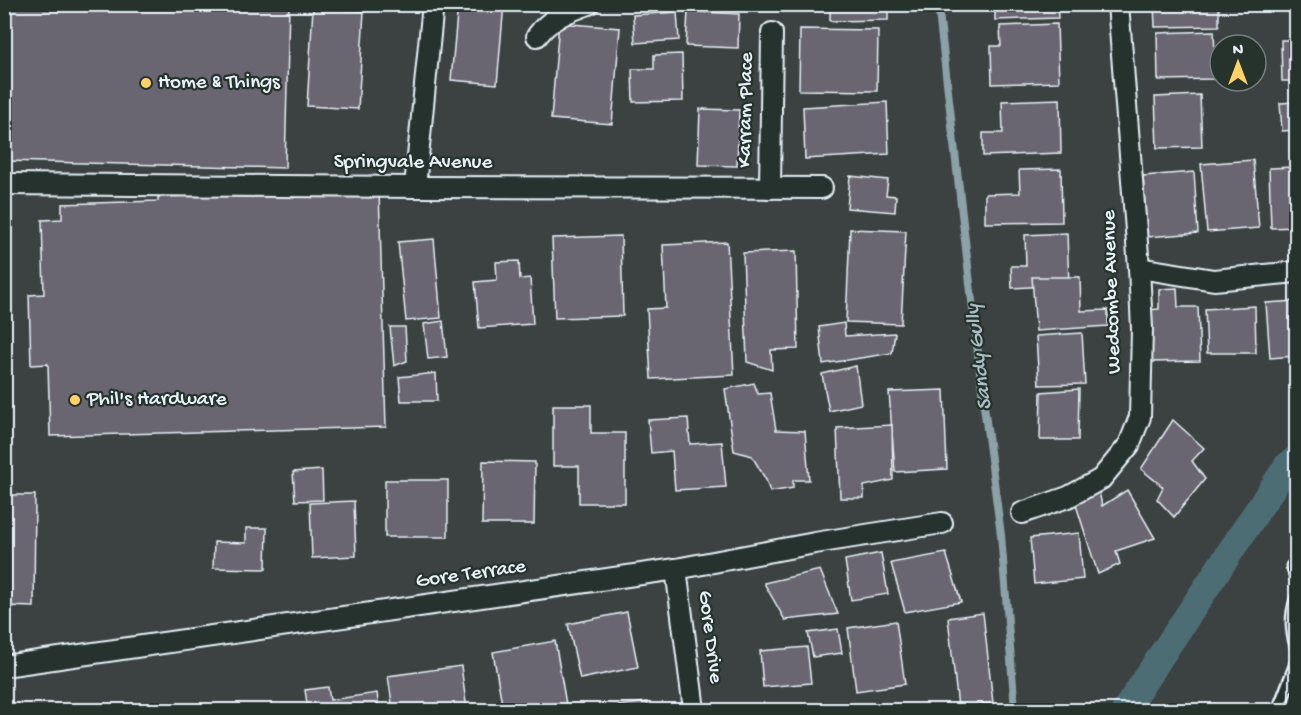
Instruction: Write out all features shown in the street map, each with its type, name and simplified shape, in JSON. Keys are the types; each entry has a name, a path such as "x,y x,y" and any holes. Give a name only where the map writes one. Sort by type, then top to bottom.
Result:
{"street":[{"path":"415,187 433,4"},
{"path":"537,36 543,28 560,16 589,4"},
{"name":"Wedcombe Avenue","path":"1022,513 1068,497 1101,479 1129,445 1140,417 1142,330 1139,268 1118,4"},
{"name":"Karram Place","path":"770,188 772,33"},
{"name":"Springvale Avenue","path":"4,184 822,188"},
{"path":"1139,268 1214,280 1296,272"},
{"name":"Gore Terrace","path":"4,666 676,569 815,543 942,523"},
{"name":"Gore Drive","path":"676,569 694,711"}],"lane":[{"path":"1292,566 1296,578"},
{"path":"1296,599 1292,634 1296,646"},
{"path":"1278,711 1296,663"}],"building":[{"name":"Home & Things","path":"4,4 289,4 285,168 4,161"},
{"path":"458,4 504,4 497,84 451,80"},
{"path":"688,4 730,4 730,8"},
{"path":"830,4 888,4 888,20 830,21"},
{"path":"995,4 1057,4 1058,18 995,20"},
{"path":"1154,4 1219,4 1219,26 1155,27"},
{"path":"1268,4 1296,4 1296,9 1268,10"},
{"path":"313,8 364,11 358,109 307,106"},
{"path":"688,11 739,14 738,48 686,46"},
{"path":"677,12 679,40 635,43 633,15"},
{"path":"559,23 620,28 612,124 551,119"},
{"path":"1057,24 1059,82 992,84 991,46 1001,46 1000,26"},
{"path":"800,29 878,30 877,91 799,90"},
{"path":"1214,31 1214,33 1208,33 1208,79 1158,80 1157,33"},
{"path":"1281,40 1296,40 1296,81 1282,81"},
{"path":"682,54 683,101 633,102 632,69 654,69 654,55"},
{"path":"1200,95 1202,147 1157,148 1155,97"},
{"path":"1060,99 1061,153 983,156 983,133 1003,133 1002,101"},
{"path":"887,102 889,154 805,159 803,107"},
{"path":"1296,102 1296,130 1282,131 1280,103"},
{"path":"700,109 739,110 737,166 698,165"},
{"path":"1253,160 1259,228 1207,232 1201,164"},
{"path":"1296,167 1296,227 1271,228 1269,168"},
{"path":"1061,169 1062,222 985,223 985,194 1020,193 1019,170"},
{"path":"1194,172 1198,233 1147,237 1143,176"},
{"path":"850,176 888,180 886,195 896,196 895,212 847,208"},
{"path":"379,190 386,427 50,436 48,364 31,365 29,295 44,294 42,220 62,219 62,204 158,201 158,197"},
{"path":"850,229 906,231 901,324 846,322"},
{"path":"1067,233 1069,285 1012,288 1011,266 1026,266 1025,235"},
{"path":"621,236 623,316 555,318 552,238"},
{"path":"434,239 441,318 406,321 398,242"},
{"path":"727,242 734,375 651,379 647,309 666,308 663,245"},
{"path":"796,251 798,349 771,350 772,370 747,362 743,253"},
{"path":"519,261 520,279 530,278 533,324 479,328 475,282 497,280 496,262"},
{"path":"1032,277 1080,277 1081,311 1108,310 1108,326 1036,331"},
{"path":"1177,288 1178,307 1198,307 1200,361 1150,362 1146,310 1159,309 1159,289"},
{"path":"1296,301 1296,356 1270,358 1266,303"},
{"path":"1255,306 1256,353 1207,353 1205,309"},
{"path":"443,321 447,357 428,359 424,324"},
{"path":"844,323 845,336 895,333 892,353 823,364 819,327"},
{"path":"390,327 405,327 407,361 394,366"},
{"path":"1082,333 1085,384 1039,385 1036,336"},
{"path":"856,366 861,404 829,411 822,374"},
{"path":"436,373 437,401 401,401 399,377"},
{"path":"754,383 758,394 770,393 776,430 805,431 809,480 793,480 793,488 770,492 752,456 734,451 725,389"},
{"path":"1079,389 1078,440 1040,440 1041,392"},
{"path":"944,390 947,469 895,472 889,392"},
{"path":"553,405 591,405 591,433 625,433 625,503 579,503 579,466 553,466"},
{"path":"688,418 690,444 722,442 726,487 675,490 672,451 651,453 648,420"},
{"path":"1173,420 1204,448 1192,461 1205,479 1174,517 1157,499 1163,487 1141,469"},
{"path":"892,425 893,480 864,486 864,498 840,498 837,428"},
{"path":"483,461 535,462 534,524 482,524"},
{"path":"322,470 323,500 295,501 293,472"},
{"path":"385,480 448,480 448,537 385,537"},
{"path":"1127,490 1155,538 1116,551 1120,564 1098,574 1075,502 1099,491 1102,506"},
{"path":"4,495 35,495 34,607 4,606"},
{"path":"354,501 356,556 312,558 310,503"},
{"path":"246,528 267,528 266,569 213,568 214,542 246,543"},
{"path":"1079,533 1083,579 1034,584 1030,538"},
{"path":"881,553 888,594 851,600 845,560"},
{"path":"946,553 961,602 905,612 891,563"},
{"path":"820,570 838,614 785,620 764,583"},
{"path":"627,612 638,667 580,679 568,624"},
{"path":"983,613 993,703 958,707 948,618"},
{"path":"896,621 905,684 856,691 848,628"},
{"path":"838,629 842,653 813,657 808,633"},
{"path":"555,641 567,710 503,710 493,652"},
{"path":"807,647 811,683 763,687 760,651"},
{"path":"461,666 467,710 393,710 388,676"},
{"path":"328,687 330,700 377,693 379,710 308,710 305,690"},
{"path":"647,702 649,710 593,710 593,709"}],"waterway":[{"name":"Sandy Gully","path":"938,4 1001,535 1015,710"},
{"name":"Sandy Gully","path":"1125,710 1287,466 1296,459"}],"place":[{"name":"Home & Things","path":"146,83"},
{"name":"Phil's Hardware","path":"75,400"}]}
